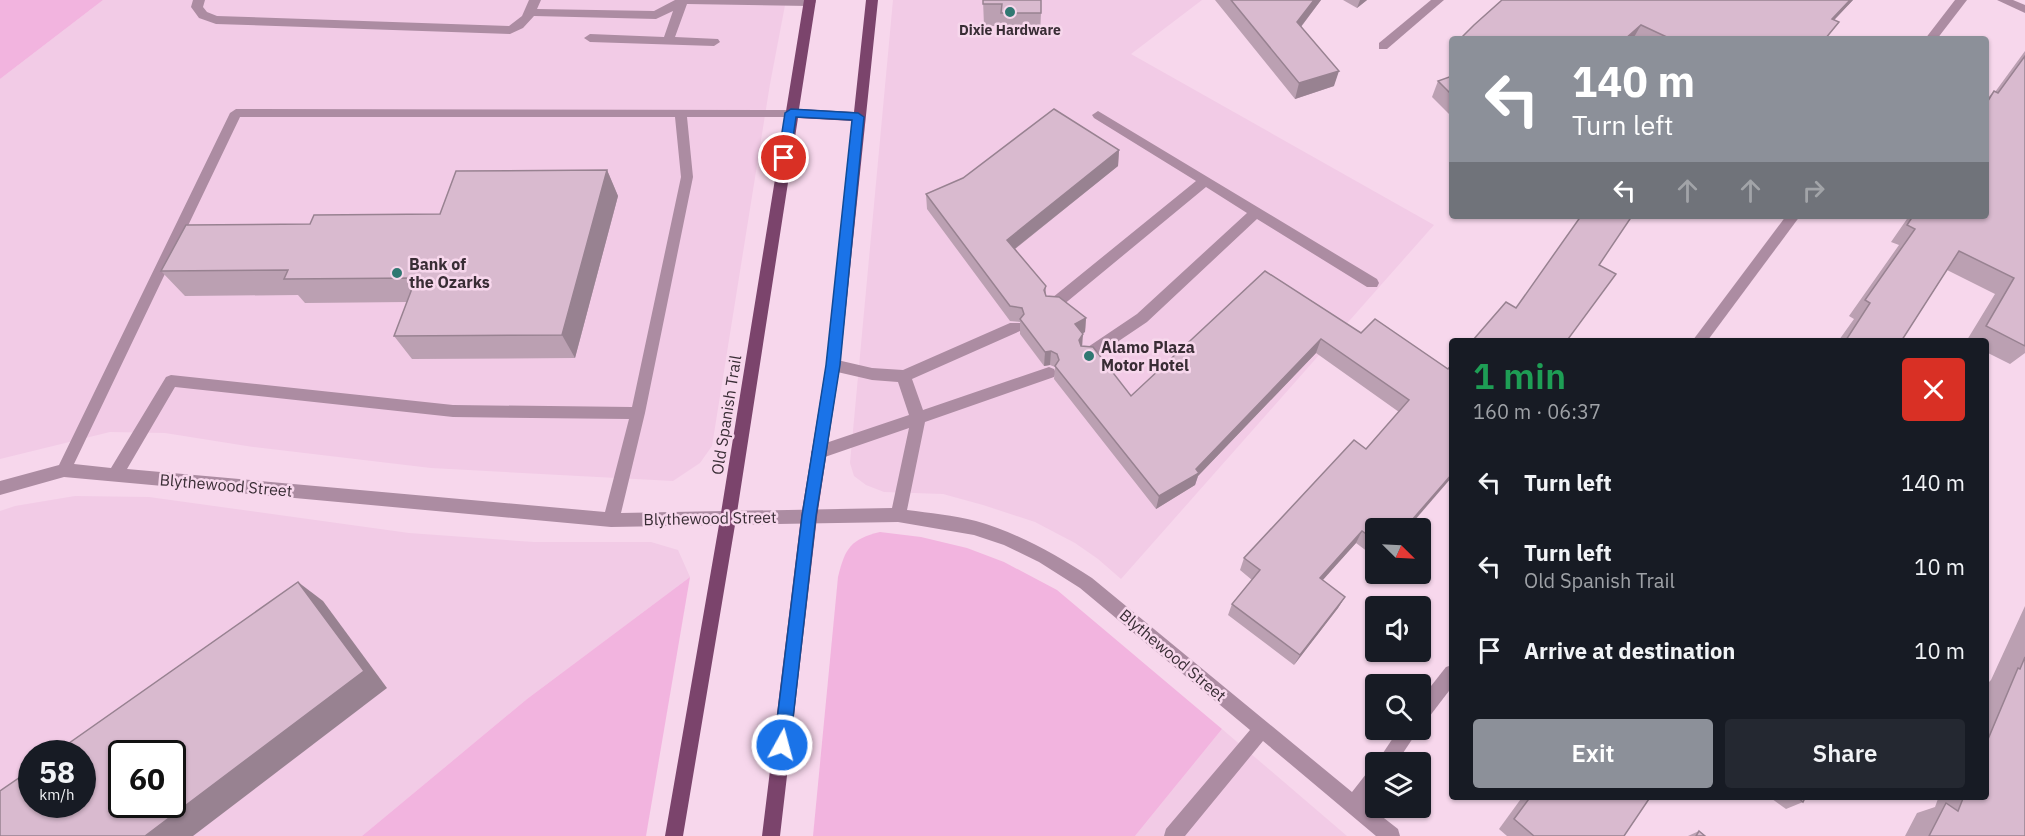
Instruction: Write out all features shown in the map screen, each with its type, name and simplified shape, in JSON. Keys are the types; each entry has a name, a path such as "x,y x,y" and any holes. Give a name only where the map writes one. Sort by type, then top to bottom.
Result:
{"main road":[{"path":"771,836 809,516 833,365 872,0"},
{"name":"Old Spanish Trail","path":"674,836 728,519 810,1"},
{"path":"791,113 858,117"}],"street":[{"path":"200,0 197,7 203,15 216,20 510,30 519,26 533,6 584,15 656,15 681,0 810,1"},
{"path":"668,41 681,0"},
{"path":"1383,46 1438,0"},
{"path":"1933,36 1961,0"},
{"path":"2003,0 2025,9"},
{"path":"590,38 714,42"},
{"path":"64,470 236,114 791,113"},
{"path":"611,520 638,413 687,177 681,114"},
{"path":"1098,115 1372,283"},
{"path":"1052,306 1204,182"},
{"path":"1087,356 1142,318 1256,212"},
{"path":"1702,338 1791,219"},
{"path":"833,365 872,374 904,376 1015,327"},
{"path":"819,452 918,420 1049,373"},
{"path":"898,515 918,420 904,376"},
{"path":"115,475 171,381 453,411 638,413"},
{"name":"Blythewood Street","path":"0,488 64,470 611,520 898,515 974,528 1008,539 1045,557 1086,583 1389,835"},
{"path":"1431,701 1449,677"},
{"path":"1173,836 1262,729"},
{"path":"1354,805 1365,790"}],"shaded area":[{"path":"0,0 103,0 0,79"},
{"path":"103,0 786,0 770,84 712,446 700,463 673,481 431,468 253,447 165,433 110,432 0,459 0,79"},
{"name":"Alamo Plaza Motor Hotel","path":"893,0 1202,0 1131,54 1434,225 1121,579 1075,543 1035,522 943,494 884,492 866,485 854,476 850,463"},
{"path":"75,496 149,497 409,533 534,542 651,542 678,550 690,577 527,699 362,836 0,836 0,511 15,506"},
{"path":"880,532 921,537 967,548 1004,562 1057,590 1222,729 1135,836 813,836 838,577 843,559 851,546 862,538"},
{"path":"690,577 646,836 362,836 527,699"},
{"path":"1222,729 1347,836 1135,836"}],"building":[{"path":"983,0 1041,0 1041,13 1001,13 1002,4 983,4"},
{"path":"1231,0 1314,0 1297,22 1339,71 1299,83"},
{"path":"1502,0 1850,0 1832,19 1839,22 1827,36 1665,36 1641,25 1628,36 1463,36"},
{"path":"2025,56 2025,346 1986,326 2014,278 1959,251 1903,338 1847,338 1870,303 1865,300 1915,229 1907,225 1911,219 1989,219 1989,99 1994,91 1998,93"},
{"path":"1449,77 1449,92 1438,81"},
{"path":"1054,109 1119,150 1007,240 1046,286 1044,290 1046,296 1059,297 1086,318 1075,324 1083,334 1079,340 1081,346 1093,347 1131,396 1265,271 1361,333 1375,319 1449,368 1449,477 1414,518 1365,518 1365,533 1362,531 1320,578 1345,597 1300,655 1232,604 1260,570 1244,558 1354,440 1366,449 1409,400 1321,339 1196,469 1199,473 1159,496 1055,366 1059,360 1057,354 1051,351 1045,352 1020,319 1024,314 1022,308 1010,306 926,194 963,178"},
{"name":"Bank of the Ozarks","path":"607,170 562,335 394,336 416,278 284,279 288,270 161,271 186,225 310,224 314,215 440,214 456,171"},
{"path":"1579,219 1630,219 1599,265 1616,274 1569,338 1475,338 1506,302 1516,308"},
{"path":"298,582 364,671 186,805 186,740 108,740 108,818 169,818 145,836 0,836 0,791 18,779 18,818 96,818 96,740 73,740"},
{"path":"2025,657 2025,836 1929,836 1946,803 1958,811 1962,800 1989,800 1989,737 2018,668 2020,669"},
{"path":"1528,800 1648,800 1624,836 1534,836 1514,819"}],"place":[{"name":"Dixie Hardware","path":"1010,12"},
{"name":"Bank of the Ozarks","path":"397,273"},
{"name":"Alamo Plaza Motor Hotel","path":"1089,356"}],"route":[{"path":"782,745 809,516 833,365 858,117 791,113 784,158"}]}
